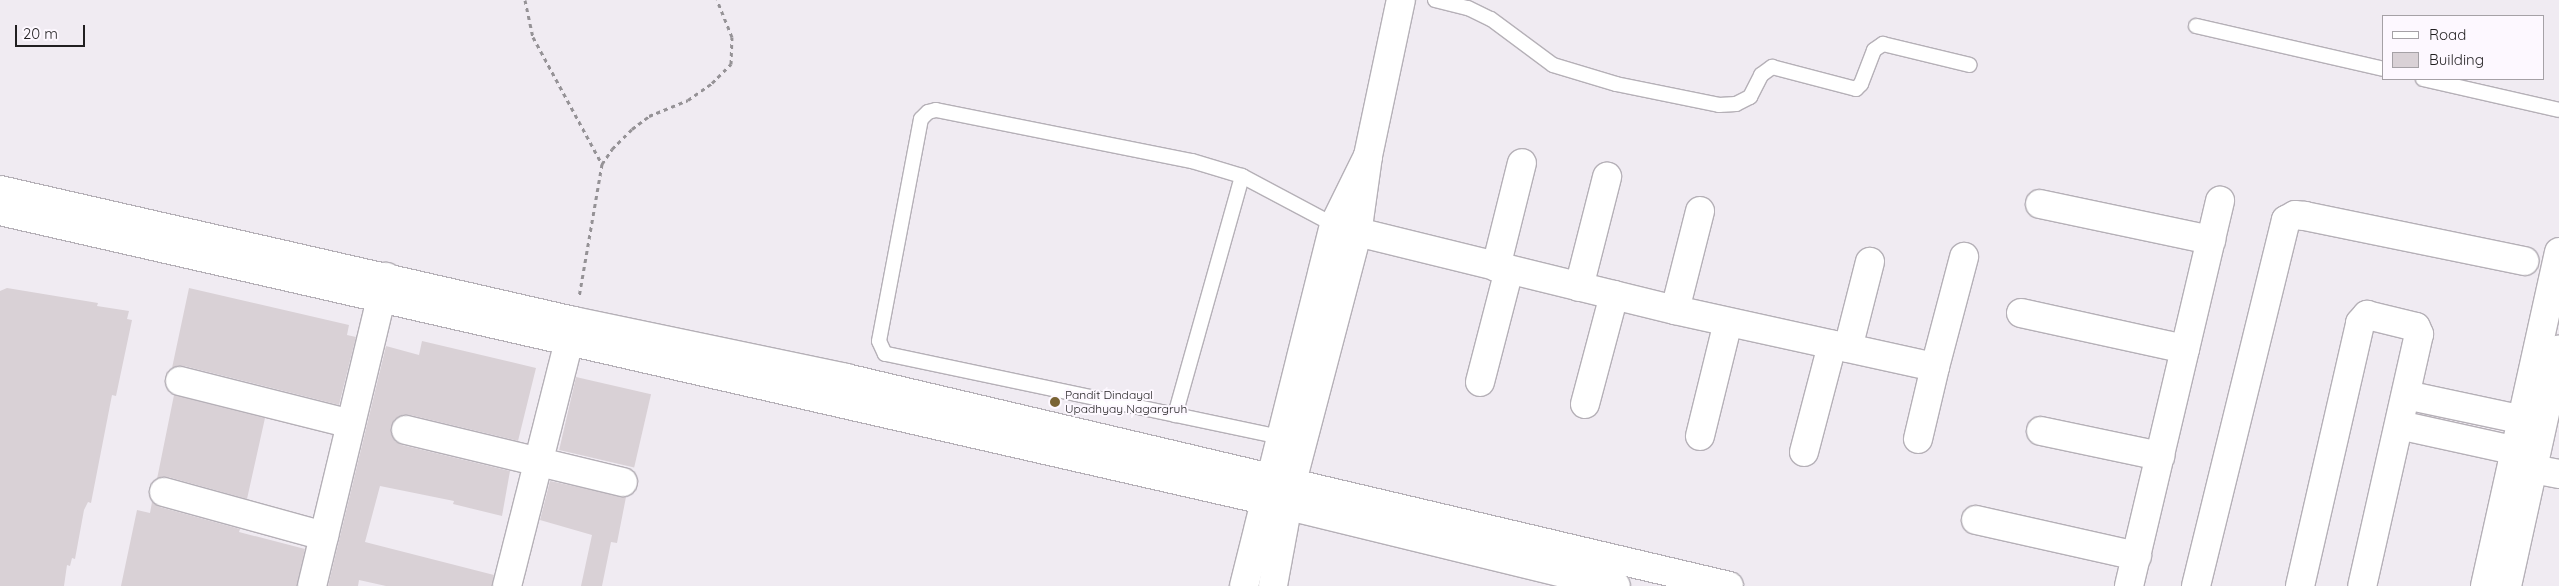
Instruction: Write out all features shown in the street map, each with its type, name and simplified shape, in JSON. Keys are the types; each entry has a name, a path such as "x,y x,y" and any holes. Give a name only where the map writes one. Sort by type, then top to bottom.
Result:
{"street":[{"path":"1244,586 1278,491 1345,230 1368,156 1401,0"},
{"path":"1480,382 1522,163"},
{"path":"1579,286 1607,176"},
{"path":"0,190 384,288 572,332 846,378 1278,491 1616,586"},
{"path":"2129,586 2220,201"},
{"path":"2040,204 2211,240"},
{"path":"0,211 384,288"},
{"path":"1676,310 1700,211"},
{"path":"2196,586 2286,220 2295,215 2305,216 2524,262"},
{"path":"1345,230 1728,322 1936,366"},
{"path":"2507,586 2524,459 2532,422 2559,252"},
{"path":"1918,439 1964,257"},
{"path":"1804,452 1870,262"},
{"path":"312,586 384,288"},
{"path":"1585,404 1614,295"},
{"path":"2021,313 2185,350"},
{"path":"2300,586 2360,323 2368,315 2416,326 2419,330 2362,586"},
{"path":"1700,436 1728,322"},
{"path":"507,586 572,332"},
{"path":"2532,422 2559,350"},
{"path":"180,381 351,424"},
{"path":"2406,395 2532,422"},
{"path":"2399,425 2524,459 2559,474"},
{"path":"406,430 623,482"},
{"path":"2042,430 2160,456"},
{"path":"2485,586 2524,459"},
{"path":"1273,586 1278,491"},
{"path":"1278,491 1729,586"},
{"path":"164,492 324,536"},
{"path":"1976,520 2137,556"}],"lane":[{"path":"1436,0 1468,8 1491,19 1553,65 1616,84 1719,105 1736,104 1750,97 1761,75 1772,67 1856,89 1861,84 1874,50 1883,44 1970,65"},
{"path":"2196,26 2382,70"},
{"path":"2427,80 2559,110"},
{"path":"1291,438 886,354 879,341 922,119 928,112 936,110 1192,161 1242,176 1345,230"},
{"path":"1175,415 1242,176"}],"path":[{"path":"525,0 533,37 602,164"},
{"path":"572,332 602,164 612,149 632,129 649,116 688,100 712,83 731,64 732,37 717,0"}],"building":[{"path":"7,288 98,303 97,306 129,311 127,319 132,320 116,396 112,395 91,503 88,502 84,510 75,559 72,558 70,566 67,565 64,586 0,586 0,291"},
{"path":"189,288 349,325 347,335 356,337 339,405 184,366 172,368"},
{"path":"422,341 536,368 518,441 410,415 395,419 391,427 395,441 402,445 510,471 502,516 453,504 454,501 380,486 365,542 494,575 492,586 386,586 359,580 358,586 328,586 386,346 419,355"},
{"path":"576,377 651,394 634,467 559,450"},
{"path":"174,395 265,418 247,499 168,477 157,479"},
{"path":"550,481 626,497 617,543 611,542 602,586 581,586 592,535 540,520"},
{"path":"152,502 160,507 240,529 239,532 305,549 297,586 121,586 137,510 150,513"}],"place":[{"name":"Pandit Dindayal Upadhyay Nagargruh","path":"1055,402"}]}
